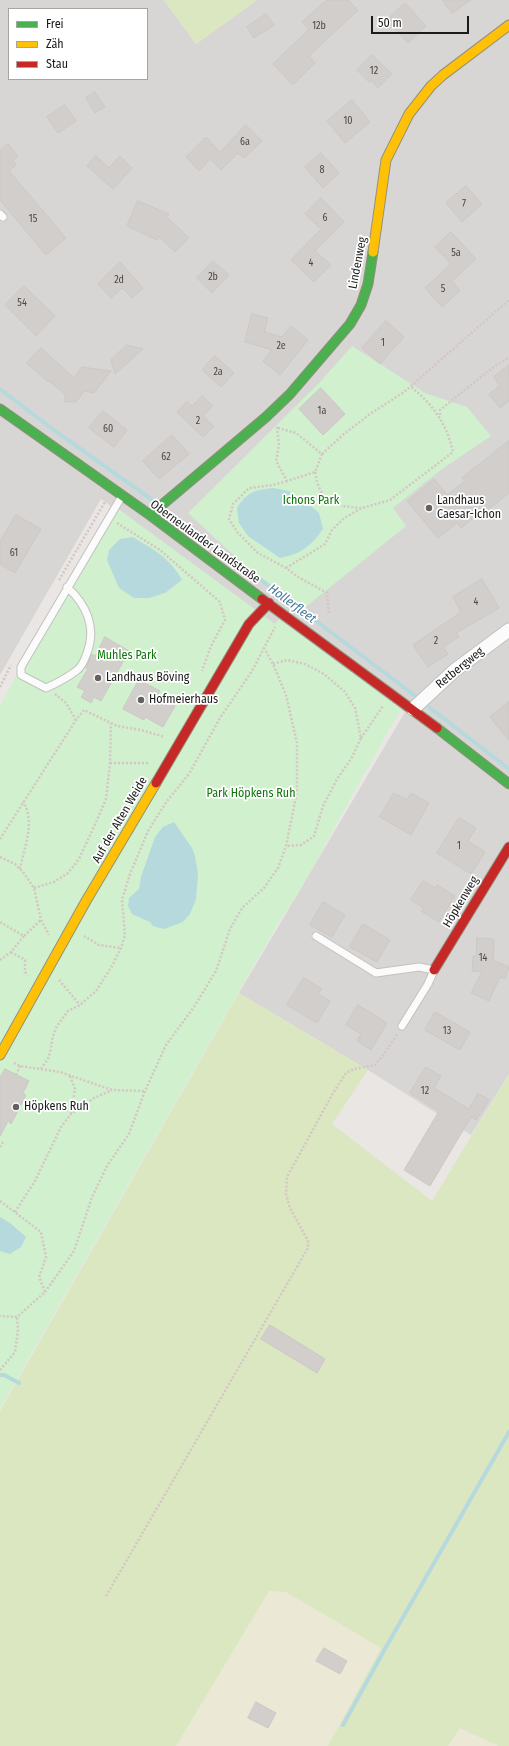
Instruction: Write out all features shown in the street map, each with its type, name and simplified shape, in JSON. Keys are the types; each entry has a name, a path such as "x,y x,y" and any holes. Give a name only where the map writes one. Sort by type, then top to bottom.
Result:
{"street":[{"name":"Lindenweg","path":"150,515 266,417 290,394 350,324 361,305 368,284 386,160 409,114 431,86 443,75 509,25"},
{"name":"Oberneulander Landstraße","path":"0,410 150,515 392,693 509,784"},
{"name":"Auf der Alten Weide","path":"3,1058 37,988 71,928 249,624 269,603"},
{"name":"Retbergweg","path":"413,709 455,670 509,630"},
{"name":"Höpkenweg","path":"434,970 509,847"}],"lane":[{"path":"67,587 85,607 91,626 92,642 85,659 78,670 46,688 22,675 21,667 67,587 122,496"},
{"path":"316,936 376,973 419,967 434,970 428,984 402,1026"}],"path":[{"path":"362,508 341,507 330,502 323,494 317,483 315,472 322,454 344,434 410,386 509,300"},
{"path":"440,417 440,410 491,369 509,357"},
{"path":"286,568 325,544 332,530 344,518 362,508 390,500 453,452 450,440 440,417 430,402 410,386"},
{"path":"266,417 278,428 296,434 322,454"},
{"path":"278,428 279,445 276,461 287,481"},
{"path":"315,472 274,485 249,488 232,504 229,520 258,553 327,593 329,613"},
{"path":"109,518 160,550 220,602 225,620 211,646 200,677"},
{"path":"41,1069 49,1057 53,1036 57,1026 68,1011 80,1005 96,990 112,966 121,948 125,935 122,900 130,874 148,831 167,801 189,774 220,718 252,670 274,630 285,615"},
{"path":"0,1316 17,1317 45,1292 74,1251 92,1198 107,1166 129,1134 145,1091 166,1045 194,1007 216,971 230,929 242,908 264,888 278,868 286,846 297,792 297,743 286,695 273,664 264,648"},
{"path":"273,664 287,660 304,664 324,674 345,692 355,708 361,738"},
{"path":"46,688 66,703 76,720"},
{"path":"286,846 301,845 314,836 324,806 337,779 351,759 361,738 392,693"},
{"path":"0,839 76,720 84,710 117,726 141,730 166,737 162,742"},
{"path":"34,888 54,882 68,873 79,859 106,799 110,763 111,723"},
{"path":"110,763 147,763 151,758"},
{"path":"20,869 29,824 27,808 23,802"},
{"path":"0,857 15,864 34,888 41,920 51,939 60,948"},
{"path":"0,960 11,952 24,936 41,920"},
{"path":"0,922 24,936"},
{"path":"71,928 99,945 121,948"},
{"path":"11,952 25,960 26,972 37,988"},
{"path":"48,968 80,1005"},
{"path":"106,1596 308,1248 308,1241 290,1208 286,1194 287,1177 333,1092 346,1073 354,1069 376,1065 402,1026"},
{"path":"3,1058 20,1066 60,1072 112,1090 145,1091"},
{"path":"16,1075 20,1066"},
{"path":"70,1076 76,1089 71,1114"},
{"path":"15,1212 35,1181 61,1127 71,1114 94,1098 112,1090"},
{"path":"0,1147 3,1142"},
{"path":"0,1201 41,1232 46,1257 39,1277 45,1292"},
{"path":"0,1369 15,1352 18,1330 17,1317"}],"shaded area":[{"path":"0,0 164,0 196,44 257,0 509,0 509,1074 471,1135 368,1070 239,993 405,712 277,626 101,499 0,675"},
{"path":"269,1591 286,1592 381,1648 328,1746 176,1746"},
{"path":"459,1728 498,1746 448,1746"}],"green space":[{"path":"164,0 257,0 196,44"},
{"name":"Ichons Park","path":"352,346 425,393 467,407 491,436 442,469 393,508 406,526 297,614 188,513 320,382"},
{"name":"Park Höpkens Ruh","path":"113,505 275,624 279,619 401,709 298,894 280,920 0,1408 0,706 47,617"},
{"path":"239,993 368,1070 332,1124 432,1201 509,1074 509,1746 498,1746 460,1728 448,1746 328,1746 381,1648 286,1592 269,1591 176,1746 0,1746 0,1411"}],"water":[{"path":"274,488 289,491 296,499 312,507 319,513 323,529 310,545 300,552 280,558 248,536 239,523 237,508 252,492"},
{"path":"133,537 167,560 182,580 165,593 149,598 134,598 119,588 107,560 109,550 120,539"},
{"path":"174,822 192,848 195,856 198,874 196,899 190,914 183,922 164,929 153,926 150,922 132,914 128,906 129,898 139,889 141,877 155,837 163,827"},
{"path":"0,1217 10,1223 26,1237 21,1247 10,1254 0,1251"}],"building":[{"path":"327,0 348,0 358,10 309,56 315,63 293,85 273,64 309,29 302,22"},
{"path":"443,0 471,0 452,13"},
{"path":"405,3 426,26 408,43 387,20"},
{"path":"266,14 274,25 254,38 247,27"},
{"path":"372,55 392,74 378,88 371,81 369,82 357,70"},
{"path":"95,92 105,107 95,113 86,98"},
{"path":"352,100 370,122 345,143 327,121"},
{"path":"65,105 76,121 58,133 47,117"},
{"path":"246,125 262,141 244,158 238,153 221,170 210,159 199,171 186,157 206,137 220,152"},
{"path":"8,144 18,156 13,161 16,165 9,171 66,238 46,255 0,200 0,151"},
{"path":"321,153 339,173 323,188 305,167"},
{"path":"96,156 109,168 120,156 132,168 113,189 87,166"},
{"path":"466,186 482,204 462,222 446,203"},
{"path":"321,198 344,222 315,251 331,265 314,282 291,260 321,229 305,214"},
{"path":"138,201 169,214 167,217 189,238 175,252 159,236 157,240 127,226"},
{"path":"451,232 476,259 452,281 460,291 442,307 425,288 451,264 435,247"},
{"path":"213,261 229,275 212,293 197,278"},
{"path":"120,262 143,288 132,298 122,288 111,298 98,284"},
{"path":"24,286 55,316 36,336 5,305"},
{"path":"252,314 268,318 264,332 282,337 291,326 308,340 280,375 263,361 272,350 245,342"},
{"path":"386,321 404,337 380,364 362,348"},
{"path":"127,345 143,349 115,374 111,360"},
{"path":"41,348 74,378 82,367 111,371 94,393 84,391 76,402 65,402 65,394 49,381 48,382 27,363"},
{"path":"215,356 234,373 221,387 202,370"},
{"path":"509,365 509,401 500,408 489,394 500,386 494,377"},
{"path":"321,388 345,414 323,435 299,409"},
{"path":"202,396 213,406 203,416 214,426 203,437 177,412 187,401 192,406"},
{"path":"103,411 127,430 114,447 89,428"},
{"path":"172,435 189,454 159,479 143,461"},
{"path":"509,441 509,493 479,517 477,515 461,528 457,523 438,538 407,501 434,479 447,495 465,481 462,478"},
{"path":"16,515 41,529 15,573 0,564 0,542"},
{"path":"482,579 499,608 456,633 459,637 443,647 448,654 428,667 413,645 461,612 453,597"},
{"name":"Landhaus Böving","path":"105,637 129,651 101,701 94,697 91,703 81,697 85,691 77,687 88,669 86,668 92,654 95,656"},
{"name":"Hofmeierhaus","path":"139,680 160,691 157,696 175,706 163,727 145,717 144,720 123,709"},
{"path":"509,702 509,740 490,717"},
{"path":"394,793 407,800 411,793 429,803 411,835 380,817"},
{"path":"459,818 476,828 468,841 485,852 471,874 437,853"},
{"path":"423,881 435,888 437,885 455,896 439,922 421,911 424,908 411,900"},
{"path":"323,902 345,915 332,937 310,925"},
{"path":"363,924 390,940 377,962 350,947"},
{"path":"477,938 494,939 493,960 509,967 505,979 500,977 489,1001 471,993 482,972 472,971 473,956 476,956"},
{"path":"304,978 322,989 318,994 330,1001 317,1023 287,1005"},
{"path":"358,1005 387,1023 371,1050 357,1041 361,1034 346,1025"},
{"path":"435,1012 470,1032 460,1050 425,1030"},
{"path":"426,1067 441,1076 434,1088 469,1109 478,1093 489,1100 476,1120 471,1117 430,1186 404,1170 439,1111 410,1093"},
{"path":"5,1069 29,1081 23,1093 26,1095 11,1124 8,1121 0,1136 0,1078"},
{"path":"270,1325 325,1359 317,1373 261,1339"},
{"path":"324,1648 347,1661 340,1674 316,1661"},
{"path":"256,1702 276,1713 268,1728 248,1718"}],"waterway":[{"name":"Hollerfleet","path":"0,389 58,433 151,499"},
{"name":"Hollerfleet","path":"170,513 414,695"},
{"name":"Hollerfleet","path":"429,707 509,769"},
{"path":"0,1375 4,1375 19,1383"},
{"path":"343,1725 509,1432"}],"traffic: fast":[{"path":"150,515 266,417 290,394 350,324 361,305 368,284 373,252"},
{"path":"0,409 150,515 262,599"},
{"path":"437,728 509,784"}],"traffic: slow":[{"path":"373,252 386,160 409,114 431,86 443,75 509,25"},
{"path":"0,1055 86,901 156,783"}],"traffic: jam":[{"path":"262,599 437,728"},
{"path":"156,783 249,624 269,603"},
{"path":"434,970 509,847"}],"place":[{"name":"Landhaus Caesar-Ichon","path":"429,508"},
{"name":"Landhaus Böving","path":"98,678"},
{"name":"Hofmeierhaus","path":"141,700"},
{"name":"Höpkens Ruh","path":"16,1107"}],"park label":[{"name":"Muhles Park","path":"127,656"}]}
